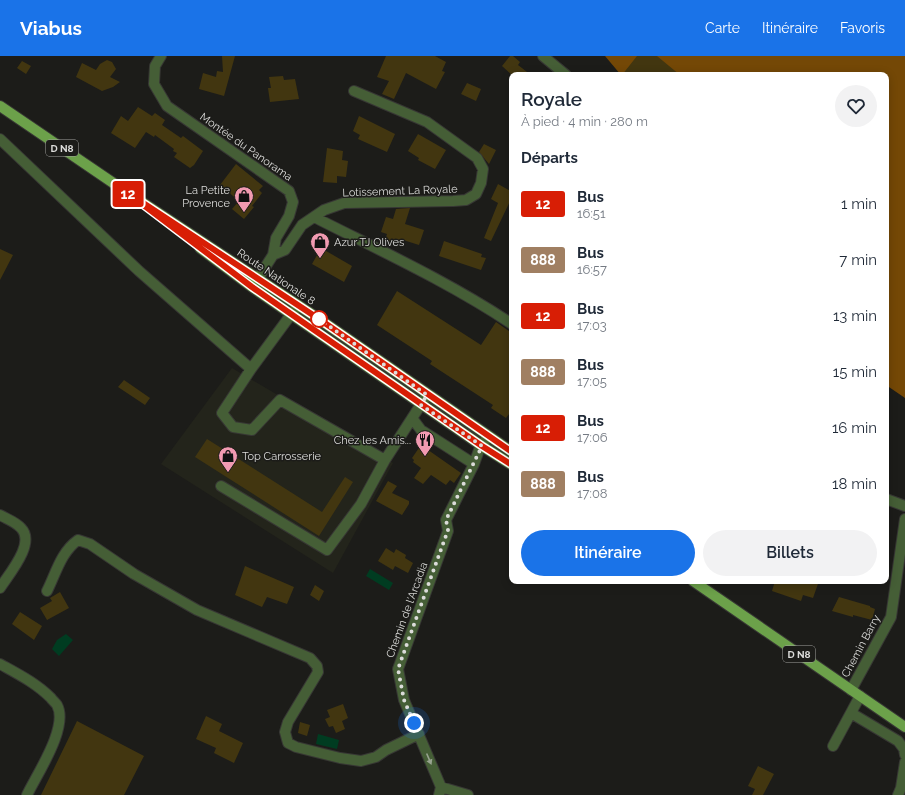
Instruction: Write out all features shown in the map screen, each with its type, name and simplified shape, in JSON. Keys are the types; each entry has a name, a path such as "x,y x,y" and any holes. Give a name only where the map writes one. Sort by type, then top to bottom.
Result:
{"main road":[{"name":"Route Nationale 8","path":"0,106 125,191 255,283 291,314 421,405 509,463"},
{"name":"Route Nationale 8","path":"255,283 298,305 509,450"},
{"name":"D N8","path":"697,584 905,727"}],"street":[{"name":"Montée du Panorama","path":"161,56 155,66 154,84 166,106 289,190 292,202 289,216 276,238 273,255 255,283"},
{"path":"543,56 562,72"},
{"name":"Lotissement La Royale","path":"273,255 286,250 302,225 324,210 344,203 453,202 466,200 476,194 481,183 483,169 477,158 427,122 354,91"},
{"path":"0,140 139,271 251,369"},
{"path":"314,217 441,281 492,310 509,322"},
{"path":"298,305 251,369 222,413 233,427 252,430 280,400 386,460"},
{"path":"221,486 327,550 361,504 386,460 427,395"},
{"path":"412,418 421,430 474,464"},
{"name":"Chemin de l'Arcadia","path":"440,791 419,734 404,700 398,669 448,530 446,520 474,464 479,450 488,436"},
{"path":"889,500 905,506"},
{"path":"0,515 21,528 26,540 23,552 0,588"},
{"name":"Chemin Barry","path":"833,746 851,713 856,693 891,617 905,519"},
{"path":"47,591 67,550 78,540 90,544 134,574 197,610 310,658 317,666 318,672 288,722 285,732 288,743 296,747 340,758 362,761 376,757 386,750 419,734"},
{"path":"0,664 23,676 38,687 57,705 59,714 60,724 56,738 27,795"},
{"path":"851,713 898,741 904,749 905,755"},
{"path":"898,795 901,788 905,762"},
{"path":"440,791 468,795"}],"shaded area":[{"path":"605,56 905,56 905,398 889,387 889,72 618,72"},
{"path":"232,368 393,463 333,573 161,464"},
{"path":"370,569 393,583 389,590 366,576"},
{"path":"66,634 73,640 59,656 52,649 57,640"},
{"path":"318,734 339,740 337,749 316,744"}],"building":[{"path":"222,56 235,56 224,96 199,89 203,73 216,77 217,71 223,72"},
{"path":"386,56 435,56 446,62 442,71 445,72 436,89 406,73 394,99 382,94 389,81 377,77"},
{"path":"510,56 513,56 520,62 518,65 527,72 509,72 502,66"},
{"path":"637,56 657,56 676,72 624,72"},
{"path":"107,60 112,62 116,69 110,77 120,82 113,87 102,91 76,77 82,63 96,70 100,64"},
{"path":"22,61 31,66 26,74 17,68"},
{"path":"283,76 284,80 295,79 299,99 270,102 268,88 271,88 269,77"},
{"path":"467,83 481,89 476,101 461,94"},
{"path":"138,107 152,116 155,113 165,120 162,125 181,138 183,136 203,151 194,165 190,168 174,157 177,153 173,151 174,149 155,135 154,137 146,132 135,148 111,133 121,116 128,121"},
{"path":"359,116 395,134 387,152 358,139 360,135 353,131"},
{"path":"418,134 446,150 435,169 418,160 419,158 408,151"},
{"path":"484,144 496,150 489,164 479,152"},
{"path":"327,148 343,151 342,160 348,161 346,177 337,176 337,183 323,182"},
{"path":"236,164 263,186 259,190 262,193 252,206 254,207 244,219 232,209 239,201 220,185"},
{"path":"498,184 509,190 509,203 491,241 484,238 498,203 491,199"},
{"path":"410,208 405,224 424,230 419,245 400,239 398,245 385,240 387,234 381,232 386,217 393,219 396,209"},
{"path":"444,241 482,254 481,257 486,258 481,270 439,256"},
{"path":"321,248 352,266 344,282 312,264"},
{"path":"0,249 13,255 0,280"},
{"path":"397,291 481,345 496,322 509,331 509,414 506,418 491,408 493,405 430,364 432,361 377,325"},
{"path":"124,380 150,398 145,405 118,387"},
{"path":"207,439 322,512 345,477 353,482 319,536 195,457"},
{"path":"421,445 461,473 454,483 450,480 446,485 431,475 423,484 414,478 421,468 413,462 414,460 412,458"},
{"path":"388,481 397,486 392,493 409,501 409,504 402,515 376,501"},
{"path":"386,548 394,553 396,549 406,555 405,558 413,563 408,573 395,566 393,570 378,561"},
{"path":"245,566 294,587 287,604 267,597 262,607 235,595"},
{"path":"774,584 818,584 813,598 803,595 801,601 772,591"},
{"path":"315,585 324,591 319,601 310,595"},
{"path":"60,592 69,608 47,620 40,608 52,601 50,598"},
{"path":"839,597 870,606 875,609 872,620 853,615 853,617 832,611"},
{"path":"20,612 42,626 34,640 12,624"},
{"path":"343,704 348,718 342,721 345,729 336,733 333,726 329,727 325,719 330,717 327,710"},
{"path":"206,716 222,724 219,731 243,743 234,763 214,753 216,748 196,739"},
{"path":"77,721 144,756 124,795 41,795"},
{"path":"300,722 310,725 307,736 298,733"},
{"path":"758,766 774,774 763,795 752,795 755,789 748,786"}],"bus line":[{"name":"12","path":"509,450 427,395 319,319 125,191 252,287 421,405 509,463"}],"place":[{"name":"La Petite Provence","path":"244,213"},
{"name":"Azur TJ Olives","path":"320,259"},
{"name":"Chez les Amis...","path":"425,457"},
{"name":"Top Carrosserie","path":"228,473"}],"route":[{"path":"319,319 427,395 421,405 482,446 446,520 448,530 398,669 404,700 414,723"}]}
